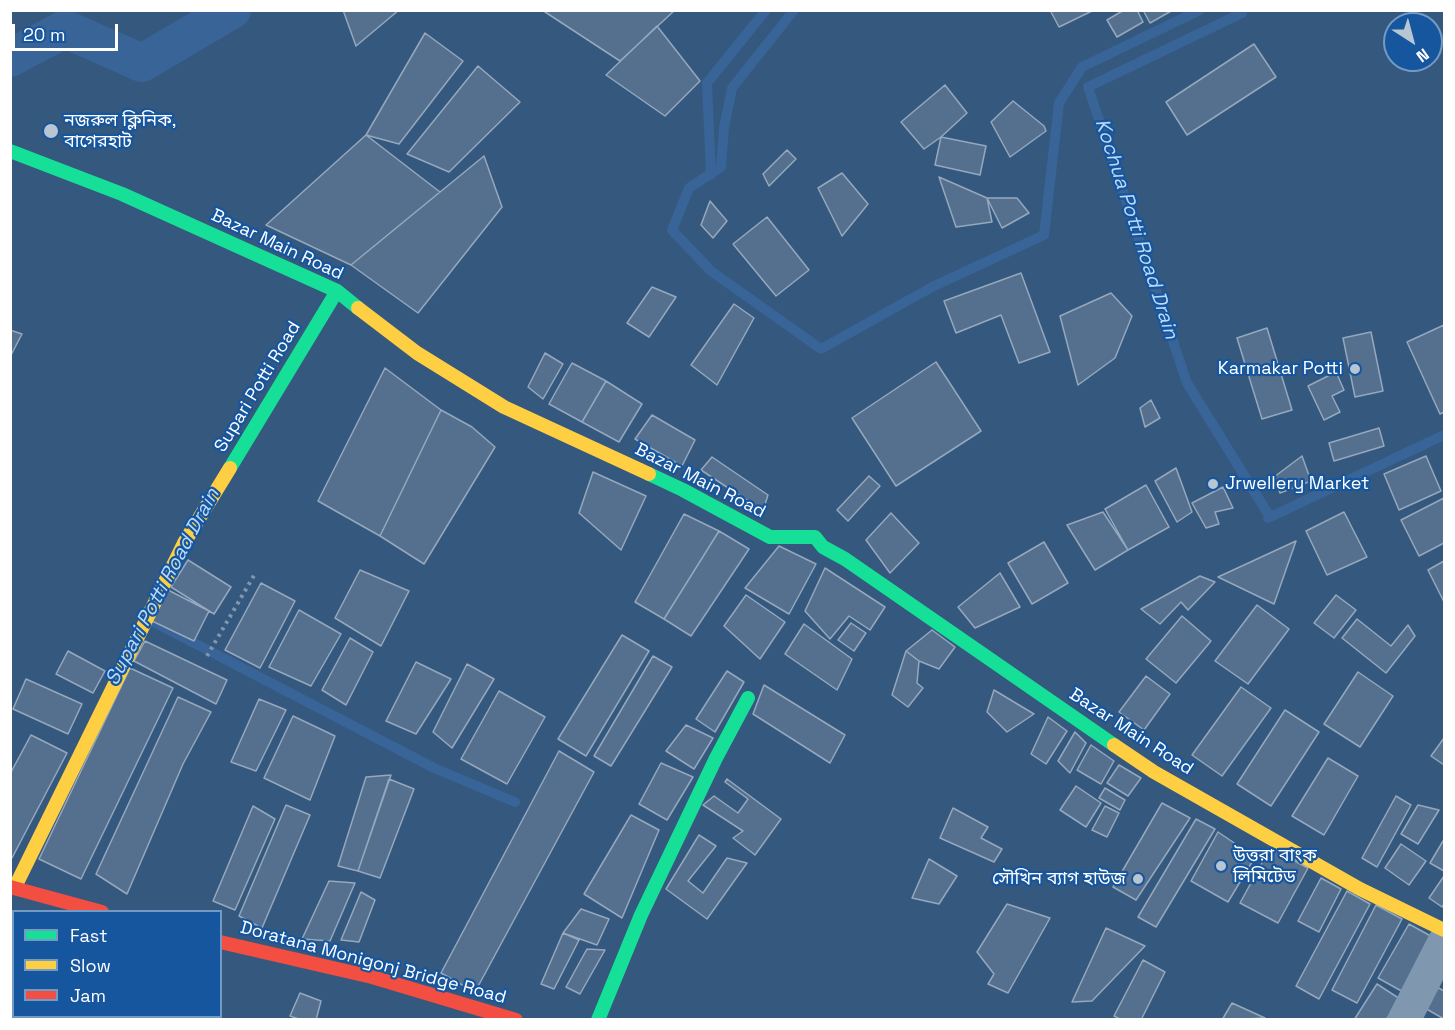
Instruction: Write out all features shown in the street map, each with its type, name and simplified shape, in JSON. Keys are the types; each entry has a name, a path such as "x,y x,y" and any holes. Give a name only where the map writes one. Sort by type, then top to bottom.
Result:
{"street":[{"name":"Bazar Main Road","path":"10,151 122,194 337,291 417,353 512,411 683,490 770,537 815,537 823,547 845,559 1154,772 1360,889 1444,930"},
{"name":"Supari Potti Road","path":"13,887 184,543 337,291"},
{"path":"598,1020 641,915 716,758 748,698"},
{"path":"13,887 95,910"},
{"name":"Doratana Monigonj Bridge Road","path":"222,942 372,977 516,1020"},
{"path":"1404,1020 1444,942"}],"path":[{"path":"207,656 256,572"}],"water":[{"path":"11,975 12,1018 191,1019 11,1019"}],"building":[{"path":"343,10 399,10 356,46"},
{"path":"542,10 675,10 620,61"},
{"path":"1050,10 1091,10 1092,11 1059,27"},
{"path":"1124,10 1137,10 1143,22 1117,37 1107,20"},
{"path":"1143,10 1173,10 1150,23"},
{"path":"657,26 700,81 665,116 606,75"},
{"path":"425,33 463,61 399,144 366,135"},
{"path":"1254,44 1276,77 1187,135 1166,102"},
{"path":"478,66 520,102 449,172 407,154"},
{"path":"945,85 967,113 924,149 901,122"},
{"path":"1013,101 1044,126 1046,131 1010,157 991,122"},
{"path":"366,135 440,192 351,265 266,225"},
{"path":"941,137 986,146 980,175 935,165"},
{"path":"787,150 796,159 769,186 763,174"},
{"path":"484,156 502,207 418,313 351,265"},
{"path":"842,173 868,204 842,236 818,188"},
{"path":"939,177 987,198 992,222 956,227"},
{"path":"987,198 1017,198 1029,213 1002,228"},
{"path":"710,201 727,221 713,238 701,225"},
{"path":"767,217 809,270 776,296 733,244"},
{"path":"1021,273 1050,352 1019,363 1001,315 956,333 944,301"},
{"path":"652,287 676,297 649,337 627,323"},
{"path":"1111,293 1132,316 1115,358 1078,385 1060,316"},
{"path":"734,304 754,318 717,385 691,365"},
{"path":"1444,325 1444,412 1440,414 1407,342"},
{"path":"1267,328 1292,410 1262,419 1237,338"},
{"path":"10,330 22,334 10,357"},
{"path":"1371,332 1383,391 1355,397 1343,338"},
{"path":"545,353 563,364 543,399 528,387"},
{"path":"936,362 981,431 896,486 852,418"},
{"path":"572,363 606,381 582,422 549,404"},
{"path":"385,368 441,410 380,536 318,501"},
{"path":"1336,372 1344,390 1332,396 1340,412 1324,420 1308,386"},
{"path":"606,381 642,404 619,442 582,422"},
{"path":"1151,400 1160,418 1145,427 1140,408"},
{"path":"441,410 472,427 495,447 424,564 380,536"},
{"path":"652,415 695,440 682,466 635,439"},
{"path":"1379,428 1384,446 1334,461 1329,443"},
{"path":"1302,456 1311,481 1280,493 1274,477"},
{"path":"1426,456 1441,491 1399,510 1384,474"},
{"path":"712,457 768,495 763,511 701,470"},
{"path":"1176,468 1192,512 1177,522 1155,481"},
{"path":"593,472 646,496 621,550 579,513"},
{"path":"869,476 880,486 848,521 837,510"},
{"path":"1146,485 1169,527 1128,550 1105,509"},
{"path":"1223,487 1233,508 1215,512 1219,524 1206,528 1192,503"},
{"path":"1444,498 1444,543 1419,556 1401,520"},
{"path":"1103,512 1128,550 1095,570 1067,525"},
{"path":"1344,512 1367,557 1327,575 1306,531"},
{"path":"891,513 919,543 890,573 866,540"},
{"path":"684,514 719,531 664,619 635,602"},
{"path":"719,531 749,549 691,636 664,619"},
{"path":"1296,541 1274,604 1218,577"},
{"path":"1044,542 1068,583 1032,604 1008,563"},
{"path":"779,546 816,564 789,614 745,588"},
{"path":"188,560 231,587 214,614 171,587"},
{"path":"1444,561 1444,602 1428,570"},
{"path":"825,568 885,607 870,630 849,616 830,639 805,611"},
{"path":"360,570 409,591 381,646 335,618"},
{"path":"1000,573 1020,607 975,628 958,607"},
{"path":"1200,576 1215,582 1188,610 1181,602 1160,624 1141,609"},
{"path":"261,583 295,601 260,668 225,650"},
{"path":"168,590 209,611 194,641 152,621"},
{"path":"746,595 785,622 760,659 724,626"},
{"path":"1336,595 1356,610 1334,638 1314,623"},
{"path":"1257,605 1289,629 1248,684 1215,661"},
{"path":"299,610 341,634 311,686 269,667"},
{"path":"1182,616 1211,641 1176,683 1146,659"},
{"path":"1357,619 1391,646 1408,625 1415,636 1386,673 1342,638"},
{"path":"851,623 866,633 854,651 838,640"},
{"path":"804,624 852,659 837,690 785,654"},
{"path":"932,630 955,647 939,669 919,661 906,651"},
{"path":"622,635 649,651 586,756 558,739"},
{"path":"350,638 373,652 346,705 322,690"},
{"path":"145,641 227,680 216,704 134,661"},
{"path":"68,651 105,671 93,693 56,674"},
{"path":"906,651 919,661 917,683 923,688 908,707 892,695"},
{"path":"653,656 672,667 611,766 594,756"},
{"path":"416,662 451,679 416,734 386,721"},
{"path":"467,664 494,679 452,748 433,732"},
{"path":"130,668 173,688 81,879 39,859"},
{"path":"727,671 744,682 715,732 696,719"},
{"path":"1358,672 1393,696 1360,747 1324,724"},
{"path":"1146,676 1170,694 1144,730 1119,712"},
{"path":"26,679 82,704 68,734 13,709"},
{"path":"764,685 845,735 830,763 753,714"},
{"path":"1241,687 1271,708 1222,776 1192,755"},
{"path":"994,690 1034,714 1007,732 987,712"},
{"path":"499,691 545,717 507,784 461,759"},
{"path":"178,697 211,712 183,764 127,894 96,874"},
{"path":"259,699 286,710 256,771 231,762"},
{"path":"1285,710 1319,732 1271,806 1237,784"},
{"path":"293,716 335,736 310,800 264,778"},
{"path":"1048,717 1067,731 1046,764 1031,754"},
{"path":"686,725 713,738 694,769 666,751"},
{"path":"1075,732 1086,743 1070,773 1058,761"},
{"path":"31,735 67,753 12,858 10,857 10,774"},
{"path":"1444,738 1444,765 1431,756"},
{"path":"1091,745 1114,761 1101,784 1077,770"},
{"path":"559,751 594,772 475,992 441,973"},
{"path":"1328,758 1358,776 1324,835 1292,816"},
{"path":"661,763 693,777 667,820 639,804"},
{"path":"1119,765 1141,778 1128,796 1107,783"},
{"path":"391,775 358,871 338,866 366,777"},
{"path":"389,779 414,789 380,878 358,871"},
{"path":"727,779 781,819 755,855 733,838 743,831 703,805 714,796 738,813 748,799 725,782"},
{"path":"1076,786 1101,803 1086,827 1060,810"},
{"path":"1105,788 1125,800 1120,810 1099,798"},
{"path":"1396,796 1411,805 1377,867 1362,858"},
{"path":"1162,803 1190,818 1136,900 1113,887"},
{"path":"286,805 310,815 262,928 239,916"},
{"path":"1418,805 1439,810 1418,844 1401,834"},
{"path":"253,806 275,819 235,910 213,901"},
{"path":"1105,806 1119,813 1107,837 1092,830"},
{"path":"953,808 988,827 981,838 1002,849 994,862 940,838"},
{"path":"631,815 659,830 622,918 584,894"},
{"path":"1196,819 1215,829 1156,927 1138,917"},
{"path":"1218,832 1255,857 1228,902 1191,881"},
{"path":"699,835 716,846 688,881 703,893 727,858 747,863 707,919 666,889"},
{"path":"1444,842 1444,871 1430,863"},
{"path":"1401,844 1426,861 1409,885 1385,868"},
{"path":"1270,848 1308,868 1278,923 1240,903"},
{"path":"929,859 957,876 939,904 912,898"},
{"path":"1444,876 1444,904 1442,907 1429,898"},
{"path":"1321,878 1341,889 1319,932 1298,921"},
{"path":"329,881 355,883 330,941 302,939"},
{"path":"1347,891 1370,904 1319,999 1296,986"},
{"path":"361,892 375,900 359,942 341,940"},
{"path":"1007,904 1050,918 1008,993 988,984 994,974 977,952"},
{"path":"1376,905 1402,919 1357,1003 1332,990"},
{"path":"581,909 609,919 597,945 563,933"},
{"path":"1409,924 1436,939 1405,993 1378,978"},
{"path":"1106,928 1145,946 1092,1001 1072,1002"},
{"path":"563,933 579,940 554,989 541,984"},
{"path":"587,949 605,950 580,994 566,987"},
{"path":"1143,960 1165,972 1141,1020 1122,1020 1114,1016"},
{"path":"1377,984 1400,999 1386,1020 1354,1020"},
{"path":"1435,986 1444,991 1444,1019 1423,1007"},
{"path":"300,993 321,1001 316,1020 302,1020 290,1016"},
{"path":"1232,1003 1265,1018 1222,1020"}],"waterway":[{"path":"10,58 65,29 142,63 232,10"},
{"name":"Kochua Potti Road Drain","path":"711,175 707,83 766,10"},
{"path":"794,10 732,88 724,128 721,167 689,188 672,230 711,271 821,349 932,287 1044,235 1059,103 1082,67 1200,10"},
{"name":"Kochua Potti Road Drain","path":"1241,10 1242,13 1088,87 1187,383 1270,517"},
{"path":"1268,518 1444,435"},
{"name":"Supari Potti Road Drain","path":"150,620 434,768 515,802"}],"traffic: fast":[{"path":"10,151 122,194 337,291 358,308"},
{"path":"230,468 337,291"},
{"path":"649,474 770,537 815,537 823,547 845,559 1114,745"},
{"path":"598,1020 641,915 716,758 748,698"}],"traffic: slow":[{"path":"358,308 417,353 504,407 649,474"},
{"path":"15,887 184,543 230,468"},
{"path":"1114,745 1154,772 1360,889 1444,930"}],"traffic: jam":[{"path":"10,887 95,910"},
{"path":"222,942 372,977 516,1020"}],"place":[{"name":"নজরুল ক্লিনিক, বাগেরহাট","path":"51,131"},
{"name":"Karmakar Potti","path":"1355,369"},
{"name":"Jrwellery Market","path":"1213,484"},
{"name":"উত্তরা বাংক লিমিটেড","path":"1221,866"},
{"name":"সৌখিন ব্যাগ হাউজ","path":"1138,879"}]}
